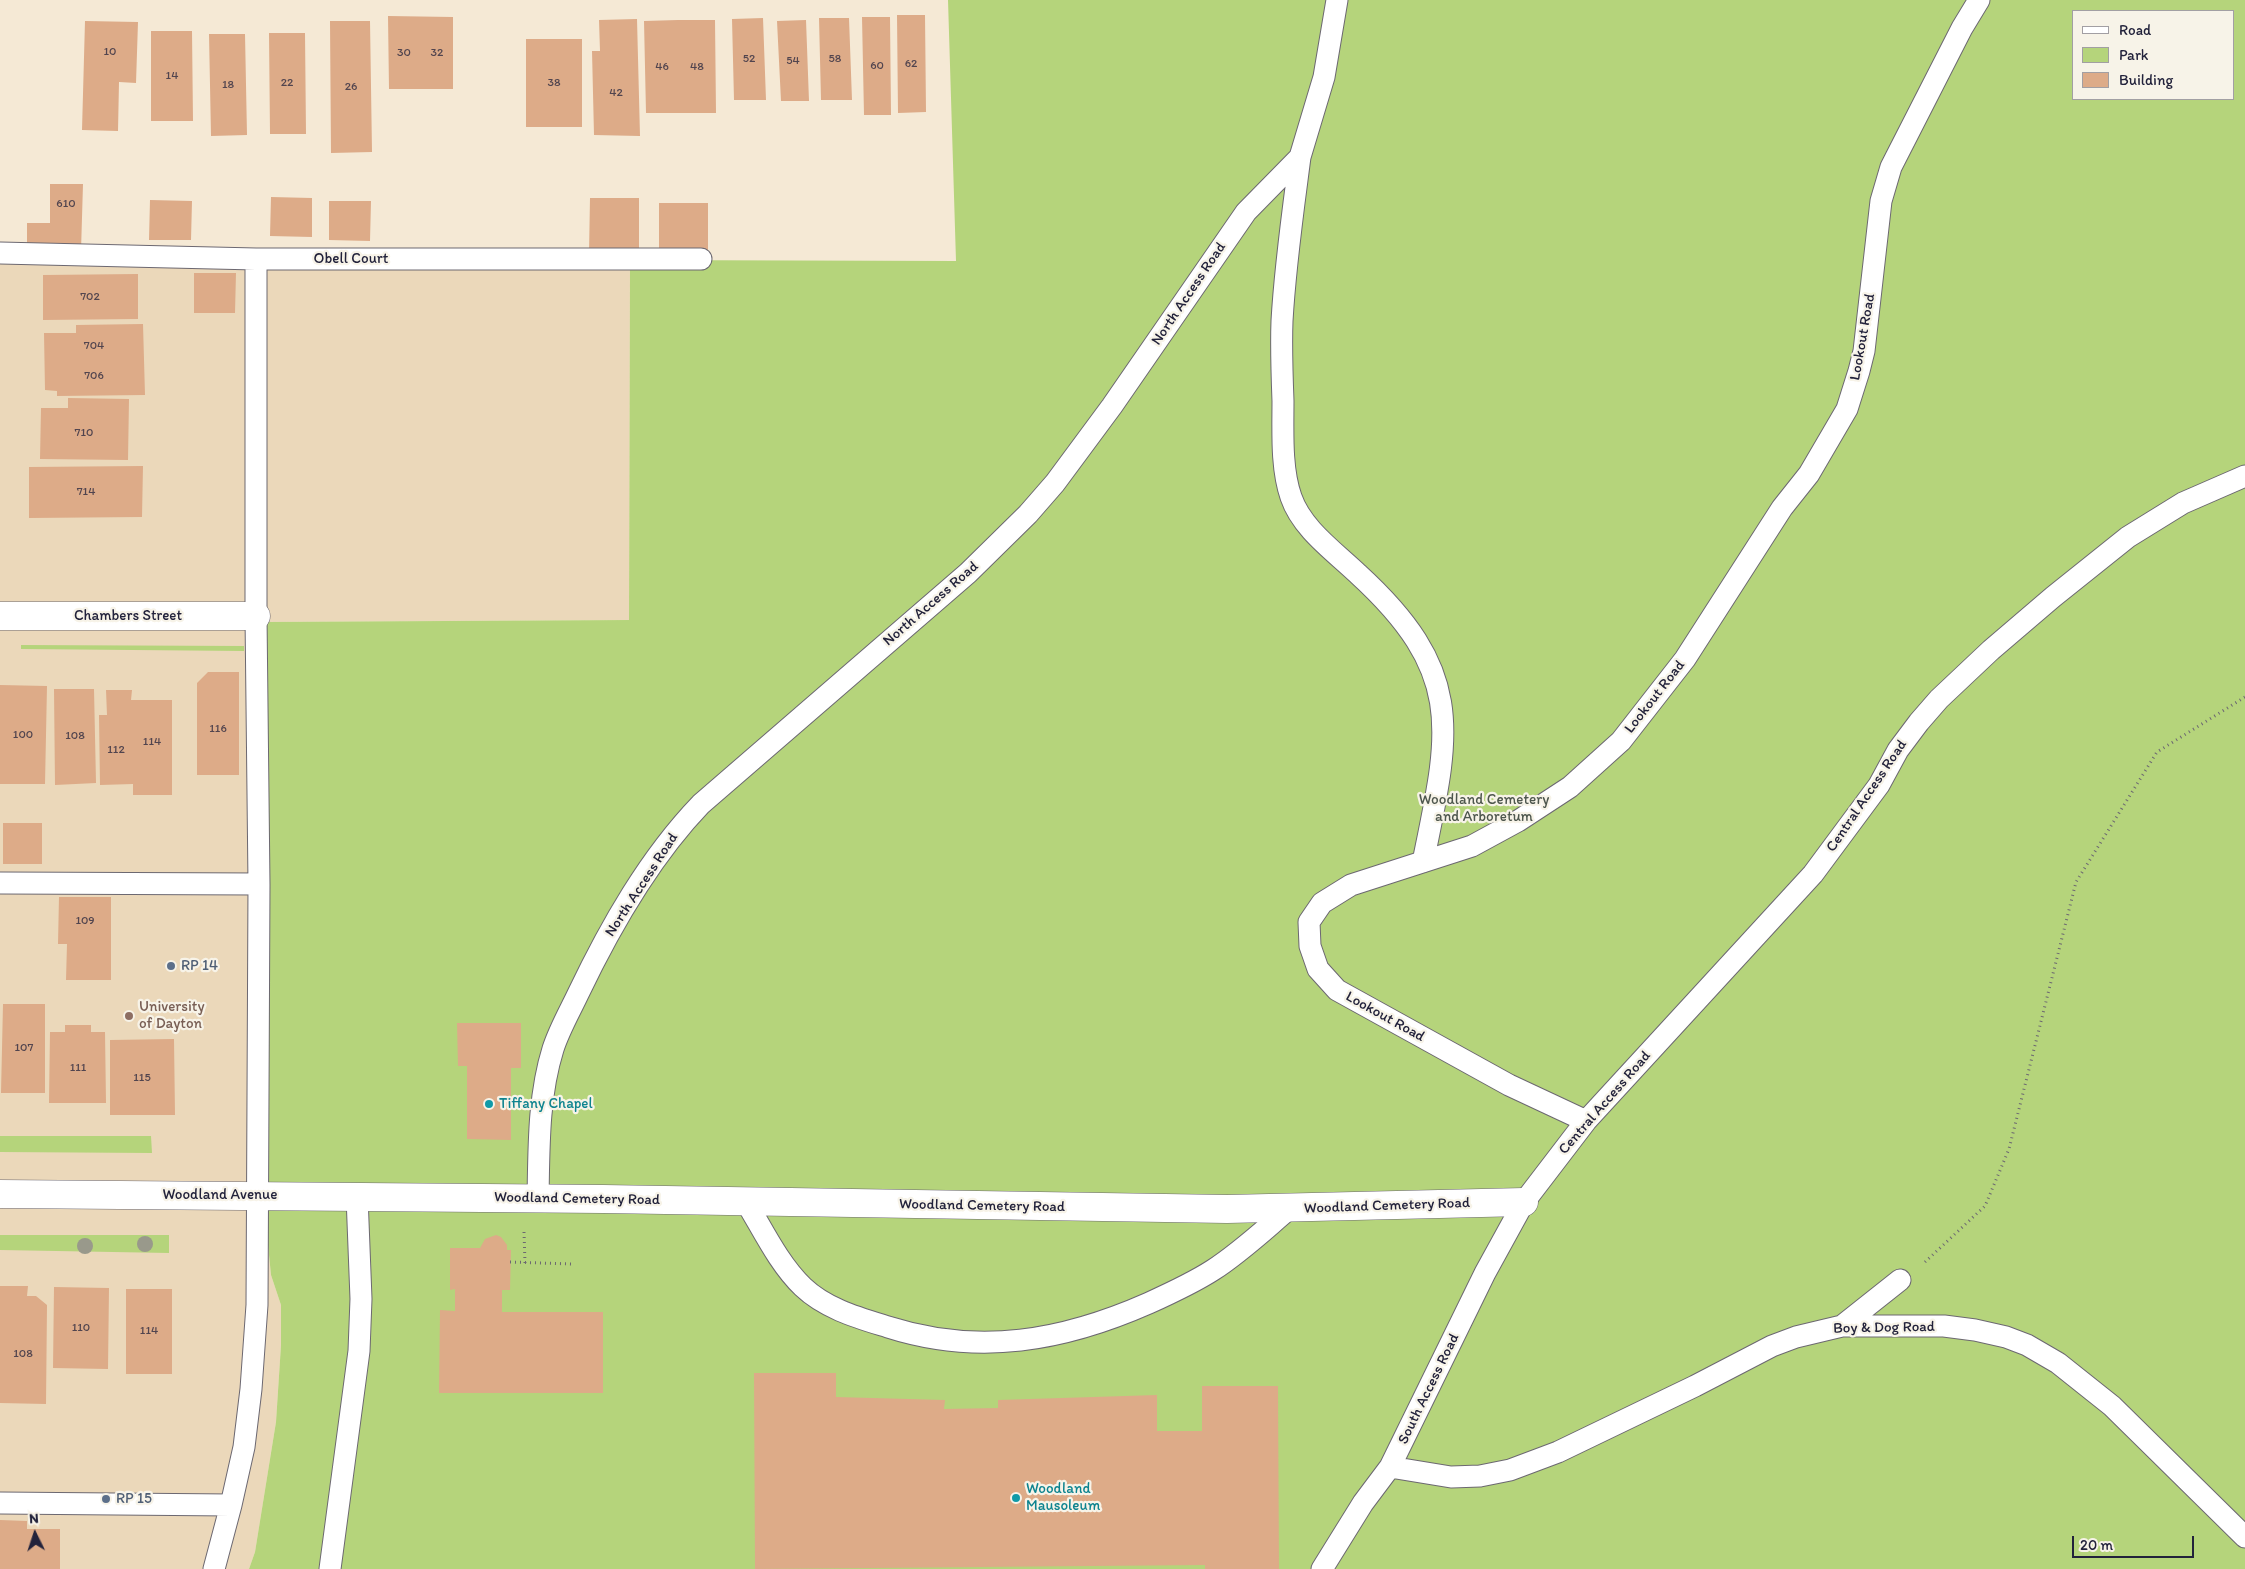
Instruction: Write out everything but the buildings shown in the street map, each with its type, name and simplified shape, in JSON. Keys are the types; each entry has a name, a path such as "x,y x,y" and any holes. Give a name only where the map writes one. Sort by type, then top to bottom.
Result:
{"street":[{"name":"Chambers Street","path":"0,616 256,616"},
{"name":"Woodland Avenue","path":"0,1194 439,1198"},
{"name":"Woodland Cemetery Road","path":"439,1198 1290,1208 1524,1202"}],"lane":[{"name":"North Access Road","path":"538,1199 543,1098 553,1048 593,963 628,904 674,834 716,791 968,573 1028,514 1054,483 1112,406 1246,212 1300,157 1324,77 1337,0"},
{"name":"Lookout Road","path":"1586,1121 1509,1085 1337,990 1318,969 1310,946 1309,922 1322,903 1351,885 1472,846 1518,821 1570,787 1621,741 1685,659 1782,508 1809,474 1847,409 1864,350 1881,201 1892,166 1962,28 1979,0"},
{"path":"1300,157 1282,324 1283,434 1288,482 1298,512 1310,530 1363,578 1400,617 1426,655 1434,674 1442,707 1443,756 1423,862"},
{"name":"Obell Court","path":"0,253 256,259 701,259"},
{"path":"214,1569 244,1447 254,1365 257,1305 259,884 256,616 256,259"},
{"name":"Central Access Road","path":"1524,1202 1586,1121 1813,874 1879,785 1908,736 1939,699 2046,603 2128,537 2183,503 2245,476"},
{"path":"0,883 259,884"},
{"path":"330,1569 359,1351 361,1299 357,1196"},
{"path":"746,1202 791,1274 823,1302 900,1331 948,1341 977,1343 1028,1340 1069,1332 1136,1308 1213,1271 1290,1208"},
{"name":"South Access Road","path":"1322,1569 1362,1502 1390,1467 1485,1273 1524,1202"},
{"path":"1842,1326 1900,1280"},
{"name":"Boy & Dog Road","path":"1390,1467 1438,1476 1460,1477 1480,1476 1518,1467 1575,1444 1772,1346 1823,1329 1842,1326 1937,1326 1975,1330 2006,1337 2032,1348 2058,1363 2112,1406 2245,1537"},
{"path":"0,1503 231,1505"}],"path":[{"path":"1900,1280 1929,1259 1985,1206 2009,1149 2076,882 2158,752 2245,697"},
{"path":"524,1229 525,1263"},
{"path":"510,1262 572,1264"}],"shaded area":[{"name":"University of Dayton","path":"0,253 630,260 629,620 262,622 258,1149 271,1275 281,1305 281,1345 276,1422 255,1552 249,1569 0,1569"}],"green space":[{"name":"Woodland Cemetery and Arboretum","path":"948,0 2245,0 2245,1569 249,1569 255,1552 276,1422 281,1345 281,1305 271,1275 259,1155 261,622 629,620 630,260 956,261"},
{"path":"21,645 244,646 244,651 21,649"},
{"path":"0,1136 151,1136 152,1153 0,1152"},
{"path":"0,1235 169,1235 169,1253 0,1250"}],"place":[{"name":"RP 14","path":"171,966"},
{"name":"University of Dayton","path":"129,1016"},
{"name":"Tiffany Chapel","path":"489,1104"},
{"name":"Woodland Mausoleum","path":"1016,1498"},
{"name":"RP 15","path":"106,1499"}]}
